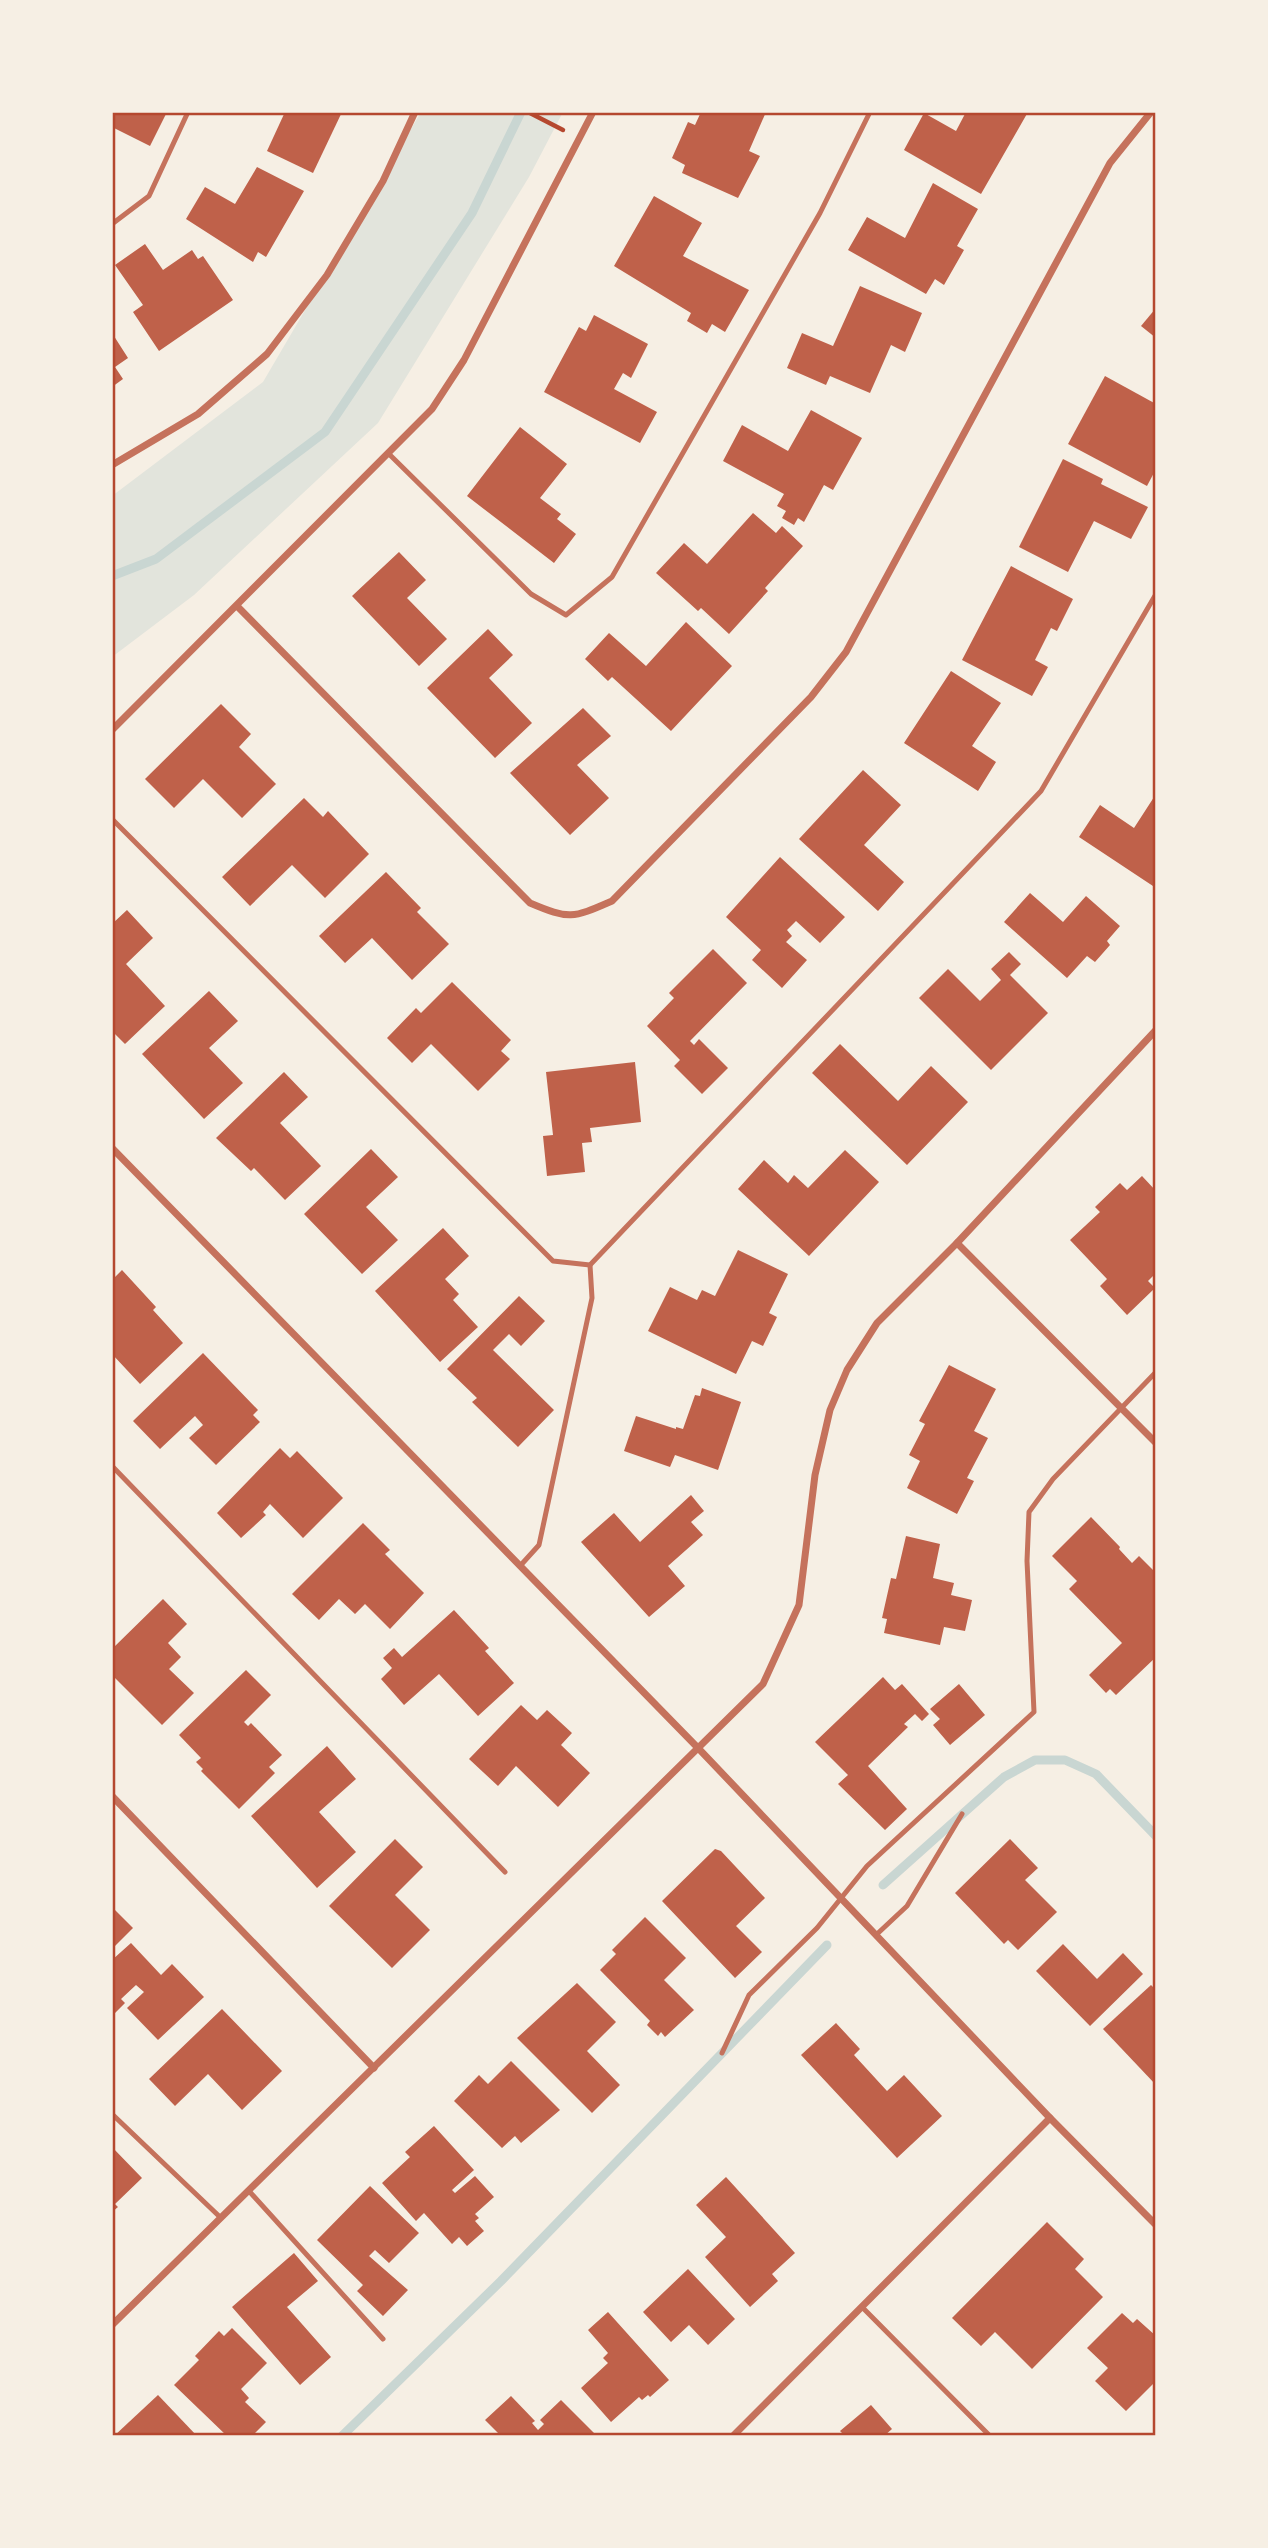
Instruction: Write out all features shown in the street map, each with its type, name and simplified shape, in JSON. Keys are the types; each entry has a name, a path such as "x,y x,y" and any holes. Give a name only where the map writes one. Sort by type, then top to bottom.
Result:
{"street":[{"path":"112,466 198,414 267,354 327,275 383,181 415,112"},
{"path":"112,730 432,409 464,360 593,112"},
{"path":"237,606 530,903 559,915 578,916 612,901 811,697 846,652 1110,163 1151,112"},
{"path":"112,2325 763,1684 799,1605 815,1475 830,1410 847,1370 877,1323 1156,1030"},
{"path":"112,1148 699,1749 1050,2118 1156,2225"},
{"path":"957,1242 1156,1443"},
{"path":"112,1796 374,2068"},
{"path":"733,2436 1050,2118"}],"lane":[{"path":"112,224 149,196 188,112"},
{"path":"389,454 531,594 566,615 612,577 820,213 870,112"},
{"path":"520,1566 539,1545 592,1298 590,1265 1041,791 1156,594"},
{"path":"112,820 553,1261 590,1265"},
{"path":"722,2053 749,1995 817,1928 867,1866 1034,1712 1027,1561 1029,1512 1053,1479 1156,1372"},
{"path":"112,1466 505,1872"},
{"path":"876,1935 906,1906 962,1815"},
{"path":"112,2114 221,2218"},
{"path":"249,2191 383,2339"},
{"path":"862,2307 990,2436"}],"path":[{"path":"528,112 540,118"}],"shaded area":[{"path":"421,112 563,112 529,177 378,423 194,595 112,657 112,496 263,382"}],"building":[{"path":"112,112 167,112 150,146 112,127"},
{"path":"285,112 342,112 313,173 267,151"},
{"path":"701,112 766,112 749,151 760,156 738,198 682,173 685,165 672,158 688,122 695,125"},
{"path":"966,112 1028,112 981,194 904,150 924,113 956,131"},
{"path":"257,167 304,191 266,257 258,252 253,262 186,219 205,187 235,204"},
{"path":"933,183 978,209 957,246 964,250 944,285 935,279 926,294 848,250 867,217 905,238"},
{"path":"654,196 702,223 683,256 749,290 725,332 712,324 707,333 687,321 691,313 614,266"},
{"path":"145,244 163,270 192,250 198,259 203,256 233,300 159,351 133,312 143,305 115,265"},
{"path":"860,286 922,313 905,352 891,345 870,393 830,376 826,385 787,368 802,333 833,346"},
{"path":"1156,308 1156,338 1141,326"},
{"path":"594,315 648,344 631,378 623,373 614,389 657,412 640,443 544,392 579,327 586,331"},
{"path":"112,333 128,358 115,367 123,379 112,387"},
{"path":"1105,376 1156,404 1156,469 1147,486 1068,444"},
{"path":"811,410 862,438 833,490 824,485 804,522 798,518 794,525 782,518 786,511 777,506 784,494 723,461 742,425 788,451"},
{"path":"520,427 567,464 540,498 561,514 557,519 576,534 554,563 467,496"},
{"path":"1063,459 1103,479 1101,484 1148,507 1131,539 1094,521 1068,572 1019,547"},
{"path":"753,513 776,533 782,526 803,546 765,588 768,591 729,634 701,608 698,611 656,573 684,543 707,564"},
{"path":"399,552 426,580 407,598 447,639 419,666 352,596"},
{"path":"1011,566 1073,599 1057,631 1051,628 1035,660 1048,667 1032,696 962,660"},
{"path":"686,622 732,666 671,731 612,677 608,681 585,659 609,633 646,666"},
{"path":"488,629 513,655 489,678 532,723 495,758 427,688"},
{"path":"951,671 1001,703 972,746 996,762 978,791 904,743"},
{"path":"221,704 251,734 239,747 276,784 242,818 203,779 174,808 145,779"},
{"path":"583,708 611,736 577,765 609,798 570,835 510,773"},
{"path":"863,770 901,805 864,845 904,882 878,911 799,839"},
{"path":"1156,794 1156,888 1079,837 1100,805 1134,828"},
{"path":"304,798 323,817 328,811 369,854 325,898 292,865 250,906 222,877"},
{"path":"780,857 845,917 820,943 796,921 787,930 792,936 786,942 807,960 782,988 752,960 761,950 726,917"},
{"path":"386,872 421,908 417,912 449,944 412,980 372,938 345,963 319,936"},
{"path":"1030,893 1063,922 1086,896 1120,926 1107,941 1110,945 1095,962 1087,956 1067,978 1004,922"},
{"path":"127,910 153,938 126,964 165,1006 125,1044 112,1031 112,924"},
{"path":"713,949 747,983 690,1041 694,1045 699,1039 728,1068 702,1094 674,1066 680,1060 647,1026 674,998 669,993"},
{"path":"1009,952 1021,964 1010,975 1048,1013 991,1070 919,998 948,969 980,1001 1001,980 991,969"},
{"path":"452,982 511,1040 501,1051 510,1059 478,1091 431,1044 412,1063 387,1038 416,1008 421,1013"},
{"path":"209,991 238,1021 209,1048 243,1083 204,1119 142,1054"},
{"path":"840,1044 898,1101 931,1066 968,1102 907,1165 812,1073"},
{"path":"635,1062 641,1122 590,1128 592,1142 582,1143 585,1172 547,1176 543,1136 553,1135 546,1072"},
{"path":"284,1072 308,1097 280,1123 321,1166 285,1200 254,1168 251,1171 216,1138"},
{"path":"371,1149 398,1177 366,1207 398,1240 362,1274 304,1214"},
{"path":"845,1150 879,1182 809,1256 738,1189 764,1160 788,1183 794,1175 808,1188"},
{"path":"1142,1176 1156,1191 1156,1273 1148,1281 1155,1288 1127,1315 1100,1286 1107,1279 1070,1240 1100,1212 1095,1207 1120,1183 1127,1190"},
{"path":"443,1228 469,1256 445,1279 459,1294 453,1300 478,1327 440,1362 375,1291"},
{"path":"738,1250 788,1274 769,1313 777,1317 763,1346 752,1341 736,1374 648,1331 670,1287 697,1300 702,1290 715,1296"},
{"path":"122,1270 156,1307 153,1310 183,1343 140,1384 112,1354 112,1280"},
{"path":"519,1296 545,1321 521,1346 509,1334 493,1350 554,1410 518,1447 472,1402 477,1398 447,1369"},
{"path":"203,1353 258,1410 253,1415 260,1422 216,1465 189,1438 203,1425 195,1416 160,1449 133,1421"},
{"path":"949,1365 996,1389 974,1431 988,1438 967,1478 974,1481 957,1514 907,1488 920,1461 909,1455 925,1424 919,1421"},
{"path":"702,1388 741,1402 718,1470 675,1455 670,1467 624,1451 636,1416 683,1429 695,1395 700,1396"},
{"path":"280,1448 290,1458 297,1451 343,1498 303,1538 270,1504 263,1512 266,1515 241,1538 217,1513"},
{"path":"691,1495 704,1511 691,1522 703,1535 668,1566 685,1586 649,1617 581,1542 614,1513 640,1542"},
{"path":"1091,1517 1132,1563 1139,1556 1156,1573 1156,1657 1116,1695 1110,1689 1106,1693 1089,1675 1122,1643 1069,1589 1077,1581 1052,1556"},
{"path":"363,1523 390,1550 385,1554 424,1593 390,1629 365,1604 355,1614 339,1599 319,1620 292,1594"},
{"path":"906,1536 940,1544 933,1578 954,1583 951,1595 972,1600 965,1631 944,1627 940,1645 884,1633 887,1619 882,1618 891,1578 896,1579"},
{"path":"163,1599 187,1624 168,1643 181,1657 169,1669 194,1693 162,1725 112,1675 112,1649"},
{"path":"454,1610 489,1648 485,1651 514,1683 478,1716 439,1674 404,1705 381,1679 392,1668 383,1658 394,1648 402,1657"},
{"path":"246,1670 271,1695 244,1722 248,1726 251,1723 282,1755 269,1767 275,1773 239,1809 201,1771 203,1769 196,1762 201,1758 179,1735"},
{"path":"883,1677 895,1690 902,1684 929,1714 922,1721 915,1714 904,1724 908,1727 868,1766 907,1809 885,1830 838,1784 848,1775 815,1742"},
{"path":"959,1684 985,1715 950,1745 933,1725 940,1719 930,1709"},
{"path":"521,1705 537,1720 547,1710 572,1733 561,1745 590,1773 558,1807 516,1766 498,1786 469,1759"},
{"path":"327,1746 356,1779 319,1812 356,1852 317,1888 251,1816"},
{"path":"395,1839 423,1867 395,1895 430,1930 392,1968 329,1906"},
{"path":"1010,1839 1038,1868 1025,1880 1057,1912 1018,1950 1008,1940 1004,1944 955,1893"},
{"path":"715,1849 721,1851 765,1898 736,1926 762,1952 735,1978 662,1901"},
{"path":"112,1907 133,1928 112,1949"},
{"path":"645,1917 686,1958 664,1980 694,2010 665,2037 661,2032 658,2036 647,2025 650,2021 600,1970 616,1954 612,1950"},
{"path":"131,1943 161,1975 172,1964 204,1997 158,2040 127,2008 144,1992 136,1985 121,1999 125,2003 112,2016 112,1960"},
{"path":"1063,1944 1097,1979 1123,1953 1143,1974 1090,2026 1036,1971"},
{"path":"577,1983 616,2022 587,2051 620,2085 592,2113 517,2038"},
{"path":"1151,1985 1156,1990 1156,2085 1103,2029"},
{"path":"222,2009 282,2071 242,2110 208,2074 175,2106 149,2079"},
{"path":"836,2023 860,2049 854,2055 887,2091 904,2075 942,2116 897,2158 801,2055"},
{"path":"511,2061 560,2110 521,2143 515,2136 502,2148 454,2101 479,2075 488,2084"},
{"path":"434,2126 474,2170 452,2190 455,2193 475,2176 494,2197 475,2214 479,2218 475,2221 484,2231 467,2246 459,2237 452,2244 424,2213 416,2221 382,2183 410,2157 405,2152"},
{"path":"112,2147 142,2178 115,2204 118,2207 112,2212"},
{"path":"726,2177 795,2253 772,2274 778,2281 750,2307 705,2257 726,2237 696,2205"},
{"path":"370,2186 419,2233 389,2263 375,2250 369,2256 408,2290 383,2316 357,2291 363,2285 317,2240"},
{"path":"1047,2222 1084,2259 1075,2269 1103,2297 1032,2369 995,2332 981,2346 952,2318"},
{"path":"294,2253 318,2281 287,2307 331,2357 300,2385 232,2307"},
{"path":"688,2269 735,2319 708,2345 689,2325 671,2342 643,2312"},
{"path":"608,2312 669,2380 650,2397 648,2395 642,2400 639,2397 611,2422 581,2388 608,2363 603,2358 608,2353 588,2330"},
{"path":"1122,2313 1133,2323 1137,2319 1156,2336 1156,2381 1126,2411 1095,2381 1108,2368 1087,2348"},
{"path":"232,2328 267,2363 241,2389 249,2398 245,2402 266,2422 252,2436 227,2436 174,2385 199,2360 195,2356 219,2331 224,2336"},
{"path":"158,2395 197,2436 114,2436"},
{"path":"511,2396 535,2421 532,2423 538,2430 544,2424 540,2420 561,2400 597,2436 501,2436 485,2420"},
{"path":"871,2405 892,2429 884,2436 845,2436 840,2431"}],"waterway":[{"path":"112,576 156,559 325,432 472,213 521,112"},
{"path":"883,1885 1004,1777 1035,1760 1065,1760 1096,1774 1156,1836"},
{"path":"342,2436 501,2281 827,1945"}]}
